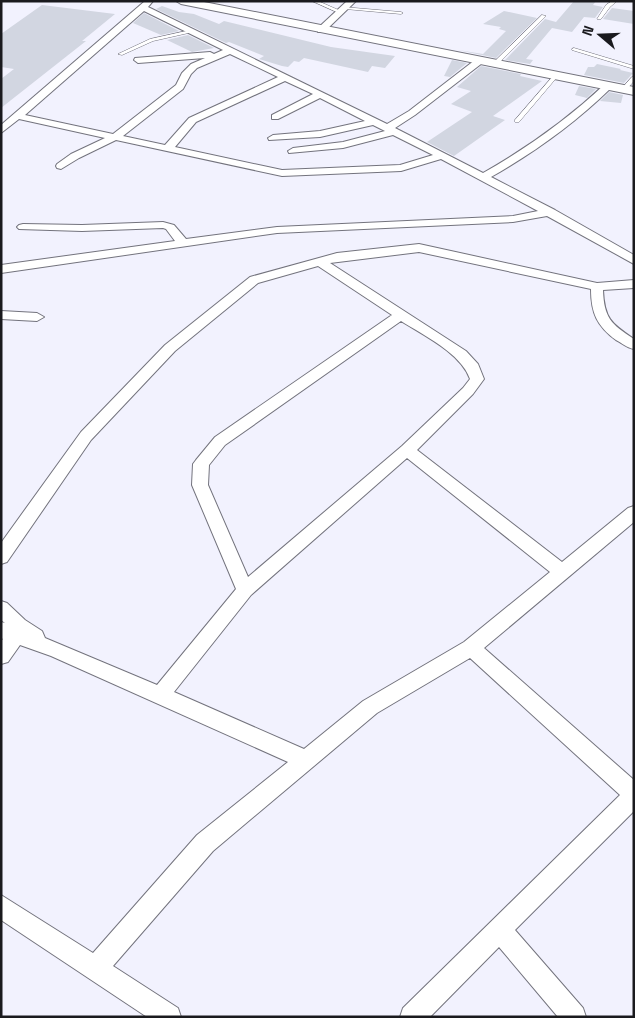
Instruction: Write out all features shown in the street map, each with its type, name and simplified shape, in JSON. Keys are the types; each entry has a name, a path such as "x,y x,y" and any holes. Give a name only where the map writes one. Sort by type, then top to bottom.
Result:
{"main road":[{"path":"181,1 478,62 629,90"}],"street":[{"path":"321,30 352,1"},
{"path":"1,130 146,4 191,31 392,129 482,178 551,212 634,260"},
{"path":"61,166 74,156 116,137 180,87 187,73 194,66 231,50"},
{"path":"138,60 219,55"},
{"path":"293,151 342,144 392,129 478,62"},
{"path":"167,149 192,120 286,77"},
{"path":"482,178 518,158 593,101 608,86"},
{"path":"275,117 320,94"},
{"path":"17,116 167,149 291,173 401,168 441,156"},
{"path":"273,138 320,134 376,121"},
{"path":"1,269 277,230 513,219 551,212"},
{"path":"23,227 82,228 163,225 170,228 183,243"},
{"path":"1,557 9,536 86,436 170,348 254,280 337,257 419,248 597,287 634,284"},
{"path":"162,694 245,590 407,450 468,391 477,378 473,367 461,354 319,261"},
{"path":"597,287 597,310 607,327 634,345"},
{"path":"1,315 37,317"},
{"path":"245,590 200,485 201,464 220,441 401,315"},
{"path":"407,450 562,572"},
{"path":"96,968 205,843 370,708 471,648 634,512"},
{"path":"1,608 19,626 57,650"},
{"path":"1,656 9,633 57,650 162,694 307,760"},
{"path":"412,1017 634,795 471,648"},
{"path":"1,906 169,1017"},
{"path":"500,930 574,1017"}],"lane":[{"path":"314,1 343,10 401,13"},
{"path":"599,18 608,6 615,1"},
{"path":"494,65 544,16"},
{"path":"120,54 152,40 191,31"},
{"path":"574,49 634,68"},
{"path":"517,120 556,76"},
{"path":"629,90 634,78"}],"building":[{"path":"574,1 596,1 593,5 603,7 595,18 584,17 572,32 552,28 526,59 533,60 530,64 505,60 545,19 556,22"},
{"path":"42,5 115,14 82,41 86,41 1,108 1,79 14,69 1,67 1,34"},
{"path":"162,6 179,12 194,14 219,24 224,21 331,47 395,56 385,68 372,66 368,72 304,58 299,62 294,61 288,67 282,66 259,59 264,56 229,42 226,43 156,9"},
{"path":"612,8 634,11 634,24 603,19"},
{"path":"504,11 537,18 496,58 458,50 483,54 506,31 499,29 501,27 483,24"},
{"path":"144,13 179,31 161,35 133,23"},
{"path":"188,35 214,48 192,52 167,40"},
{"path":"452,60 467,63 450,77 444,76"},
{"path":"597,64 633,73 624,83 584,75 588,67 594,67"},
{"path":"481,66 521,74 520,76 542,81 493,116 505,120 454,156 427,142 472,112 451,104 471,91 457,87"},
{"path":"579,86 596,89 587,98 575,95"},
{"path":"609,92 623,95 621,103 600,101"}]}
